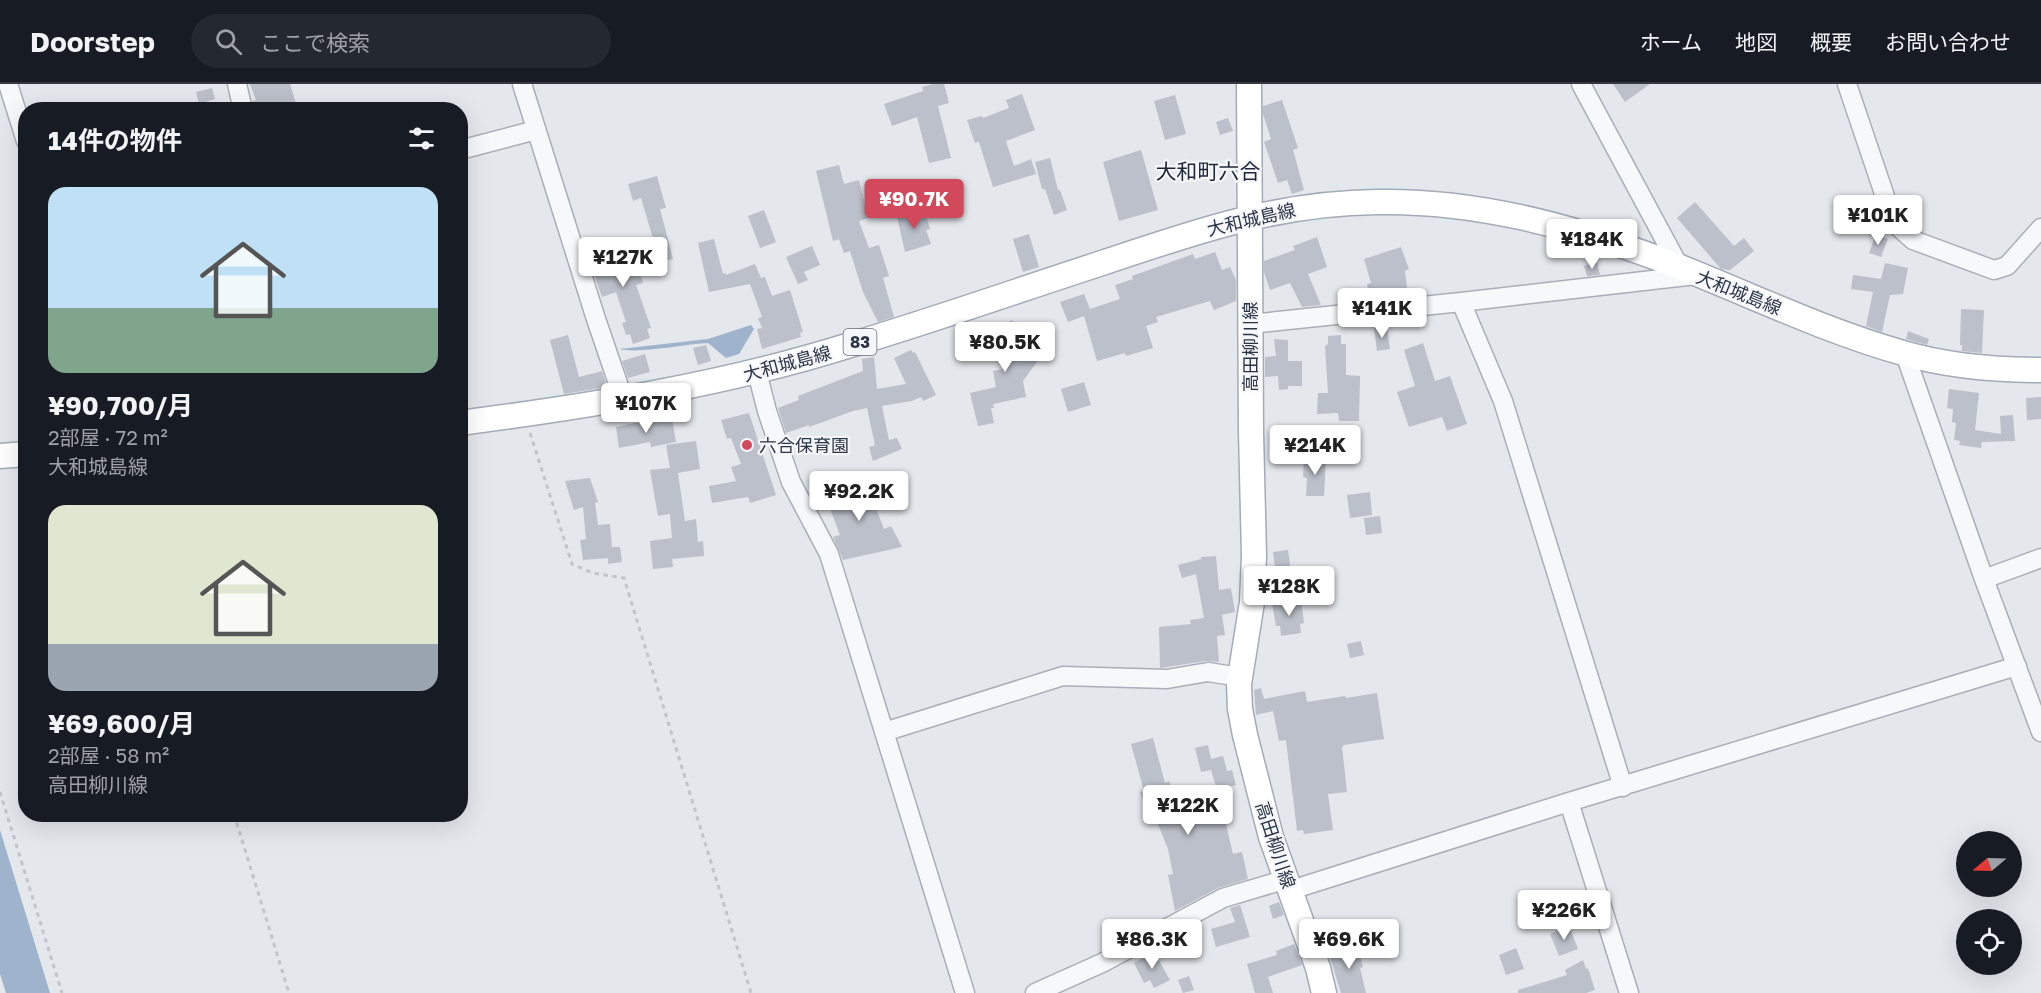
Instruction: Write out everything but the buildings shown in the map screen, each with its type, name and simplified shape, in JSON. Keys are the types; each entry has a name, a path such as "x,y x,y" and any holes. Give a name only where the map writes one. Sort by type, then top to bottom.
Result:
{"main road":[{"name":"高田柳川線","path":"1249,84 1254,555 1252,602 1240,677 1240,709 1271,837 1318,969 1324,993"},
{"name":"大和城島線","path":"468,422 623,398 757,372 845,347 1207,228 1249,217 1317,205 1378,202 1421,203 1485,210 1529,218 1587,234 1905,354 1971,366 2008,370 2041,370"},
{"path":"0,456 18,455"}],"street":[{"path":"8,84 18,116"},
{"path":"237,84 241,102"},
{"path":"522,84 592,308 623,398"},
{"path":"1251,324 1461,302 1689,271 1581,84"},
{"path":"1847,84 1894,223 1913,240 1994,270 2007,266 2041,228"},
{"path":"468,148 536,130"},
{"path":"1461,302 1503,400 1623,787"},
{"path":"1905,354 1984,579 2041,732"},
{"path":"757,372 767,411 791,482 829,554 964,993"},
{"path":"1984,579 2041,558"},
{"path":"1035,993 1102,963 1223,898 1289,885 1623,787 2017,666"},
{"path":"884,732 1063,676 1167,679 1208,672 1240,677"},
{"path":"1569,802 1629,993"}],"path":[{"path":"524,414 572,564 593,573 624,578 751,993"},
{"path":"0,792 62,993"},
{"path":"236,822 289,993"}],"water":[{"path":"751,325 754,329 739,354 726,358 708,343 650,350 620,349 708,339"},
{"path":"0,830 50,993 6,993 0,974"}],"place":[{"name":"六合保育園","path":"747,445"}],"district":[{"name":"大和町六合","path":"1208,171"}]}
